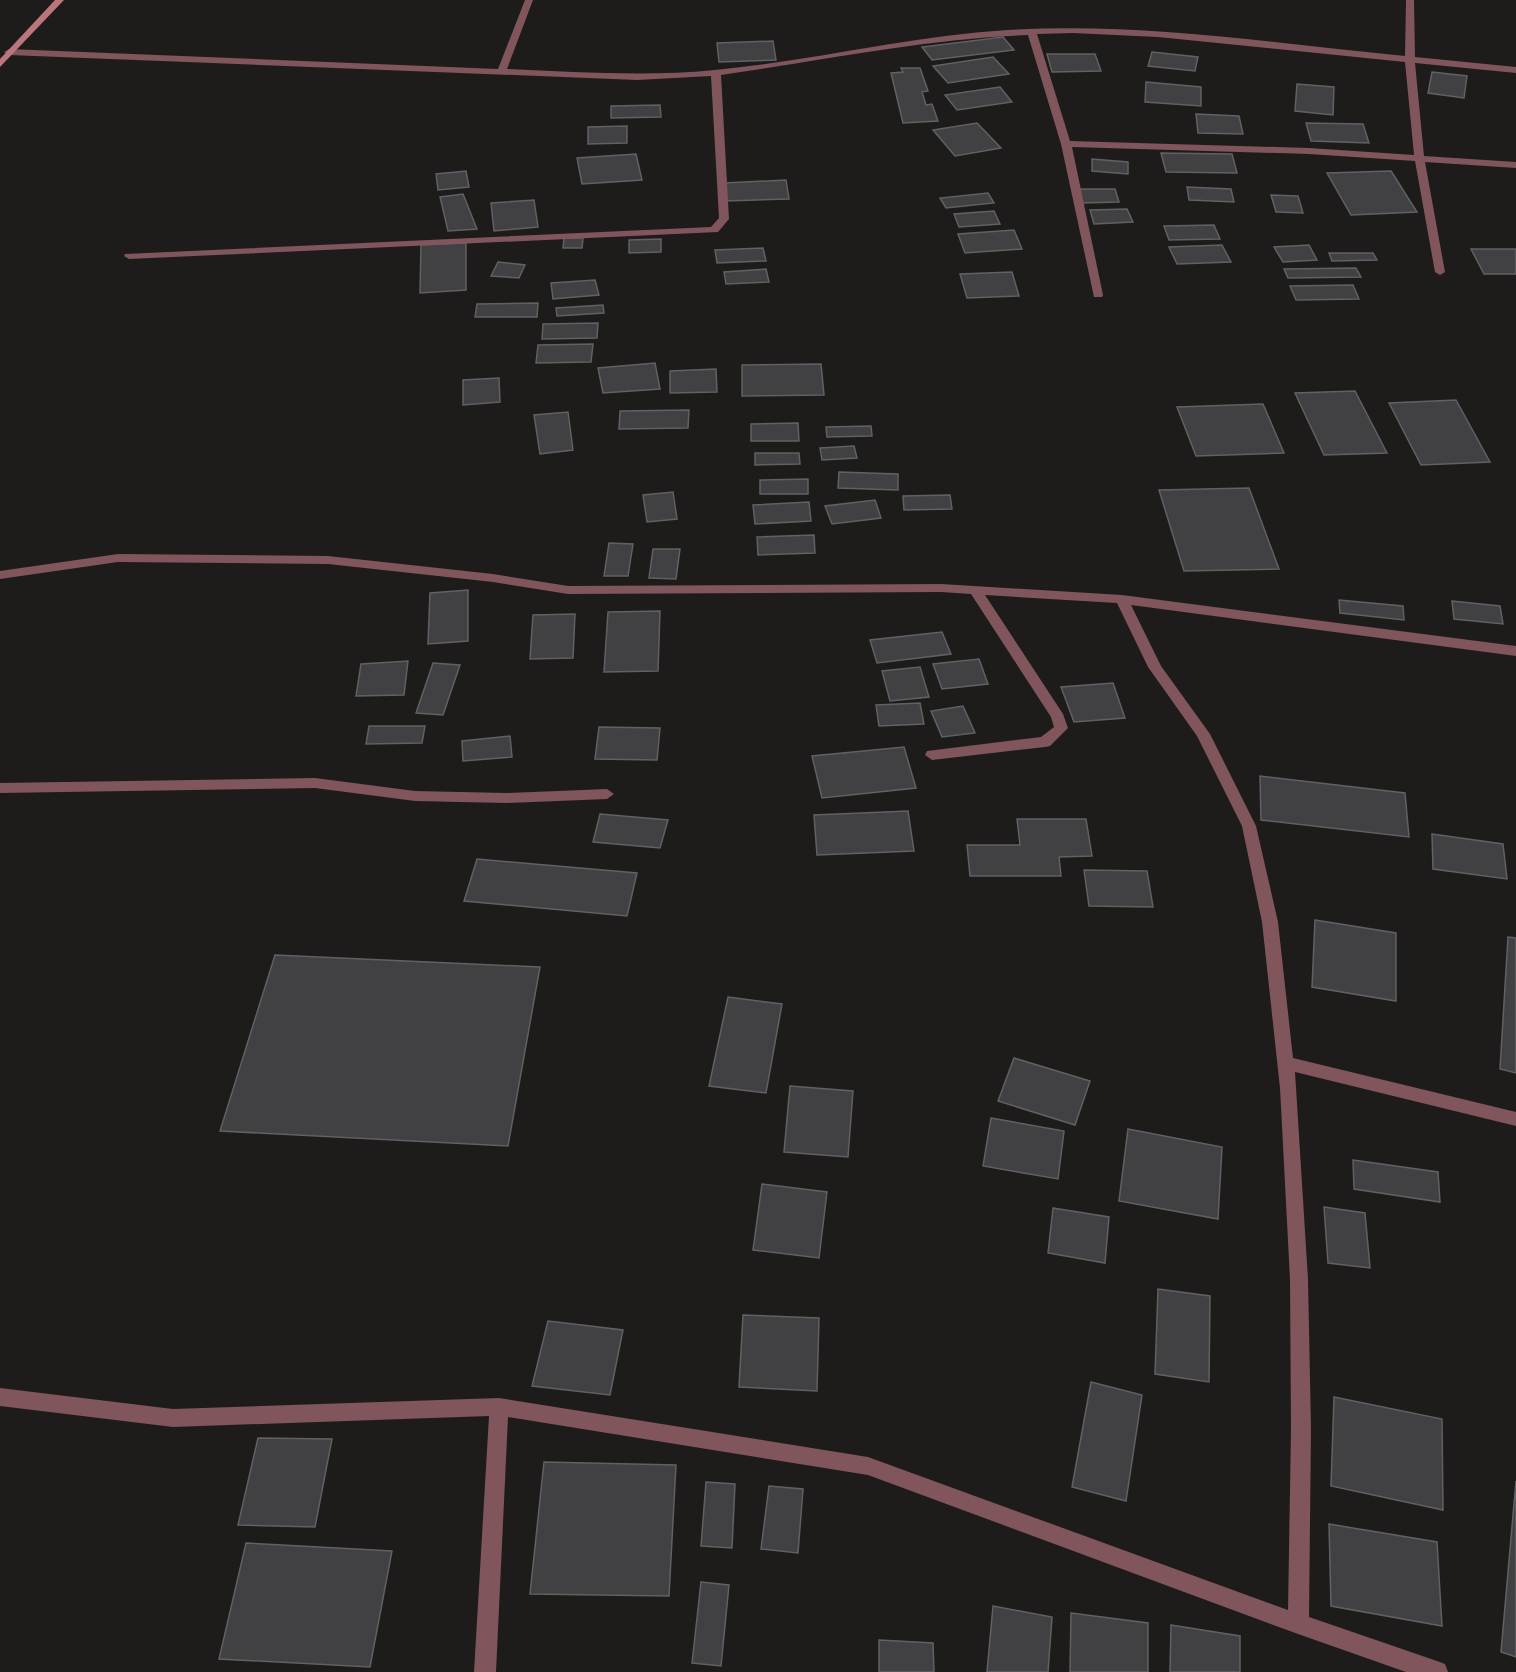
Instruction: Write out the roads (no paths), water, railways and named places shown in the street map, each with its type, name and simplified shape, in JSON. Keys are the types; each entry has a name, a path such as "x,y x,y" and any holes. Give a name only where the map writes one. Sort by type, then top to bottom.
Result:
{"main road":[{"path":"0,64 60,0"}],"street":[{"path":"501,72 529,0"},
{"path":"1410,0 1410,60 1419,158 1440,272"},
{"path":"9,52 637,77 716,73 930,41 1073,30 1158,34 1516,70"},
{"path":"1032,32 1066,144 1098,295"},
{"path":"129,256 714,230 724,219 716,73"},
{"path":"1066,144 1309,151 1516,165"},
{"path":"0,574 118,558 328,560 493,578 568,590 940,588 1122,599 1516,651"},
{"path":"932,755 1045,742 1060,728 1058,717 975,590"},
{"path":"1122,599 1155,667 1203,734 1249,826 1270,922 1285,1063 1299,1280 1301,1429 1298,1624"},
{"path":"0,788 315,783 415,796 506,798 607,794"},
{"path":"1285,1063 1516,1119"},
{"path":"0,1397 173,1418 500,1407 868,1466 1298,1624 1437,1672"},
{"path":"486,1672 500,1407"}]}
